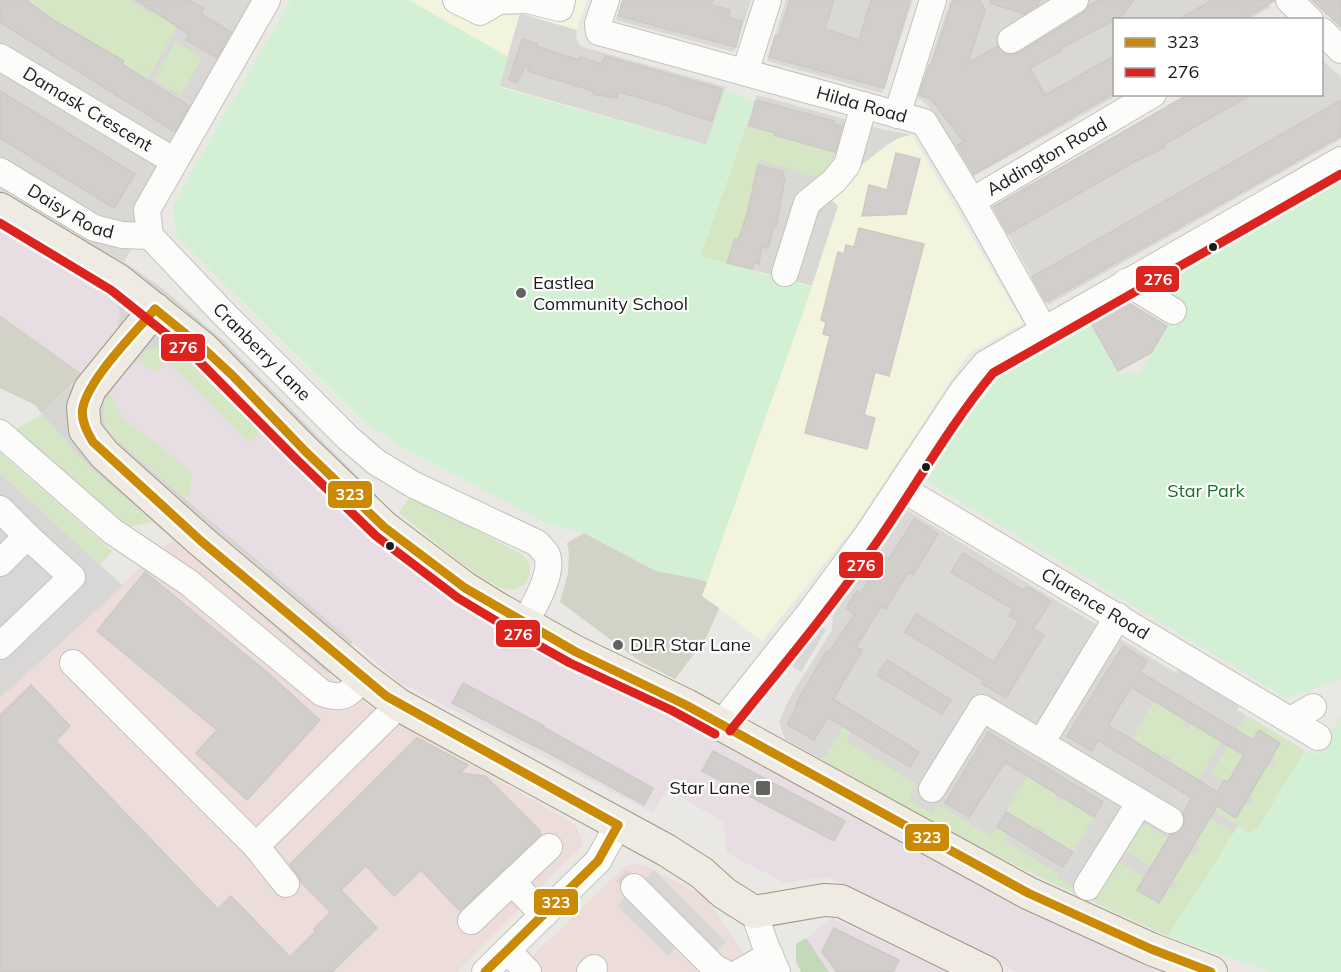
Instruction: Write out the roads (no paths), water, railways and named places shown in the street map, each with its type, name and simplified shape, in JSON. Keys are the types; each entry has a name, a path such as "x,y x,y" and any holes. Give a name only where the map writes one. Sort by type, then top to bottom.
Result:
{"main road":[{"path":"0,209 118,280 148,318 203,348 384,527 465,588 524,624 576,652 676,699 1028,893 1151,949 1211,972"},
{"path":"148,318 90,389 82,414 85,430 104,454 201,541 363,678 399,705 666,850 702,873 724,893 754,912 824,900 841,901 986,972"}],"street":[{"path":"456,0 480,12 499,1 527,0 560,8 562,0"},
{"name":"Hilda Road","path":"606,0 598,23 599,32 924,122 972,201 1044,330"},
{"path":"745,72 768,0"},
{"path":"897,115 933,0"},
{"path":"1011,40 1050,9 1075,0"},
{"path":"150,236 147,210 262,2"},
{"path":"1323,32 1341,50"},
{"name":"Damask Crescent","path":"0,57 174,161"},
{"name":"Addington Road","path":"972,201 1150,96"},
{"path":"785,273 807,203 834,181 847,165 864,105"},
{"path":"721,724 811,611 901,488 979,369 1005,351 1341,160"},
{"name":"Daisy Road","path":"0,171 94,228 122,235 150,236"},
{"name":"Cranberry Lane","path":"150,236 230,321 348,438 376,462 414,485 537,543 547,555 548,567 545,581 524,624"},
{"path":"1126,282 1173,311"},
{"path":"0,434 112,531 188,582 322,693 336,698 347,695 363,678"},
{"name":"Clarence Road","path":"901,488 1318,737"},
{"path":"0,509 72,577 0,646"},
{"path":"0,563 27,536"},
{"path":"1041,743 1118,616"},
{"path":"73,663 256,846 286,884"},
{"path":"256,846 399,705"},
{"path":"1291,720 1313,707"},
{"path":"932,789 982,708 1170,820"},
{"path":"1087,887 1140,802"},
{"path":"485,972 598,861 618,825"},
{"path":"471,921 549,847"},
{"path":"512,882 544,915"},
{"path":"634,887 714,967 723,972"},
{"path":"740,972 774,964 754,912"},
{"path":"507,950 528,972"}],"place":[{"name":"Eastlea Community School","path":"521,293"},
{"name":"DLR Star Lane","path":"618,645"},
{"name":"Star Lane","path":"763,788"}],"park label":[{"name":"Star Park","path":"1206,491"}]}
